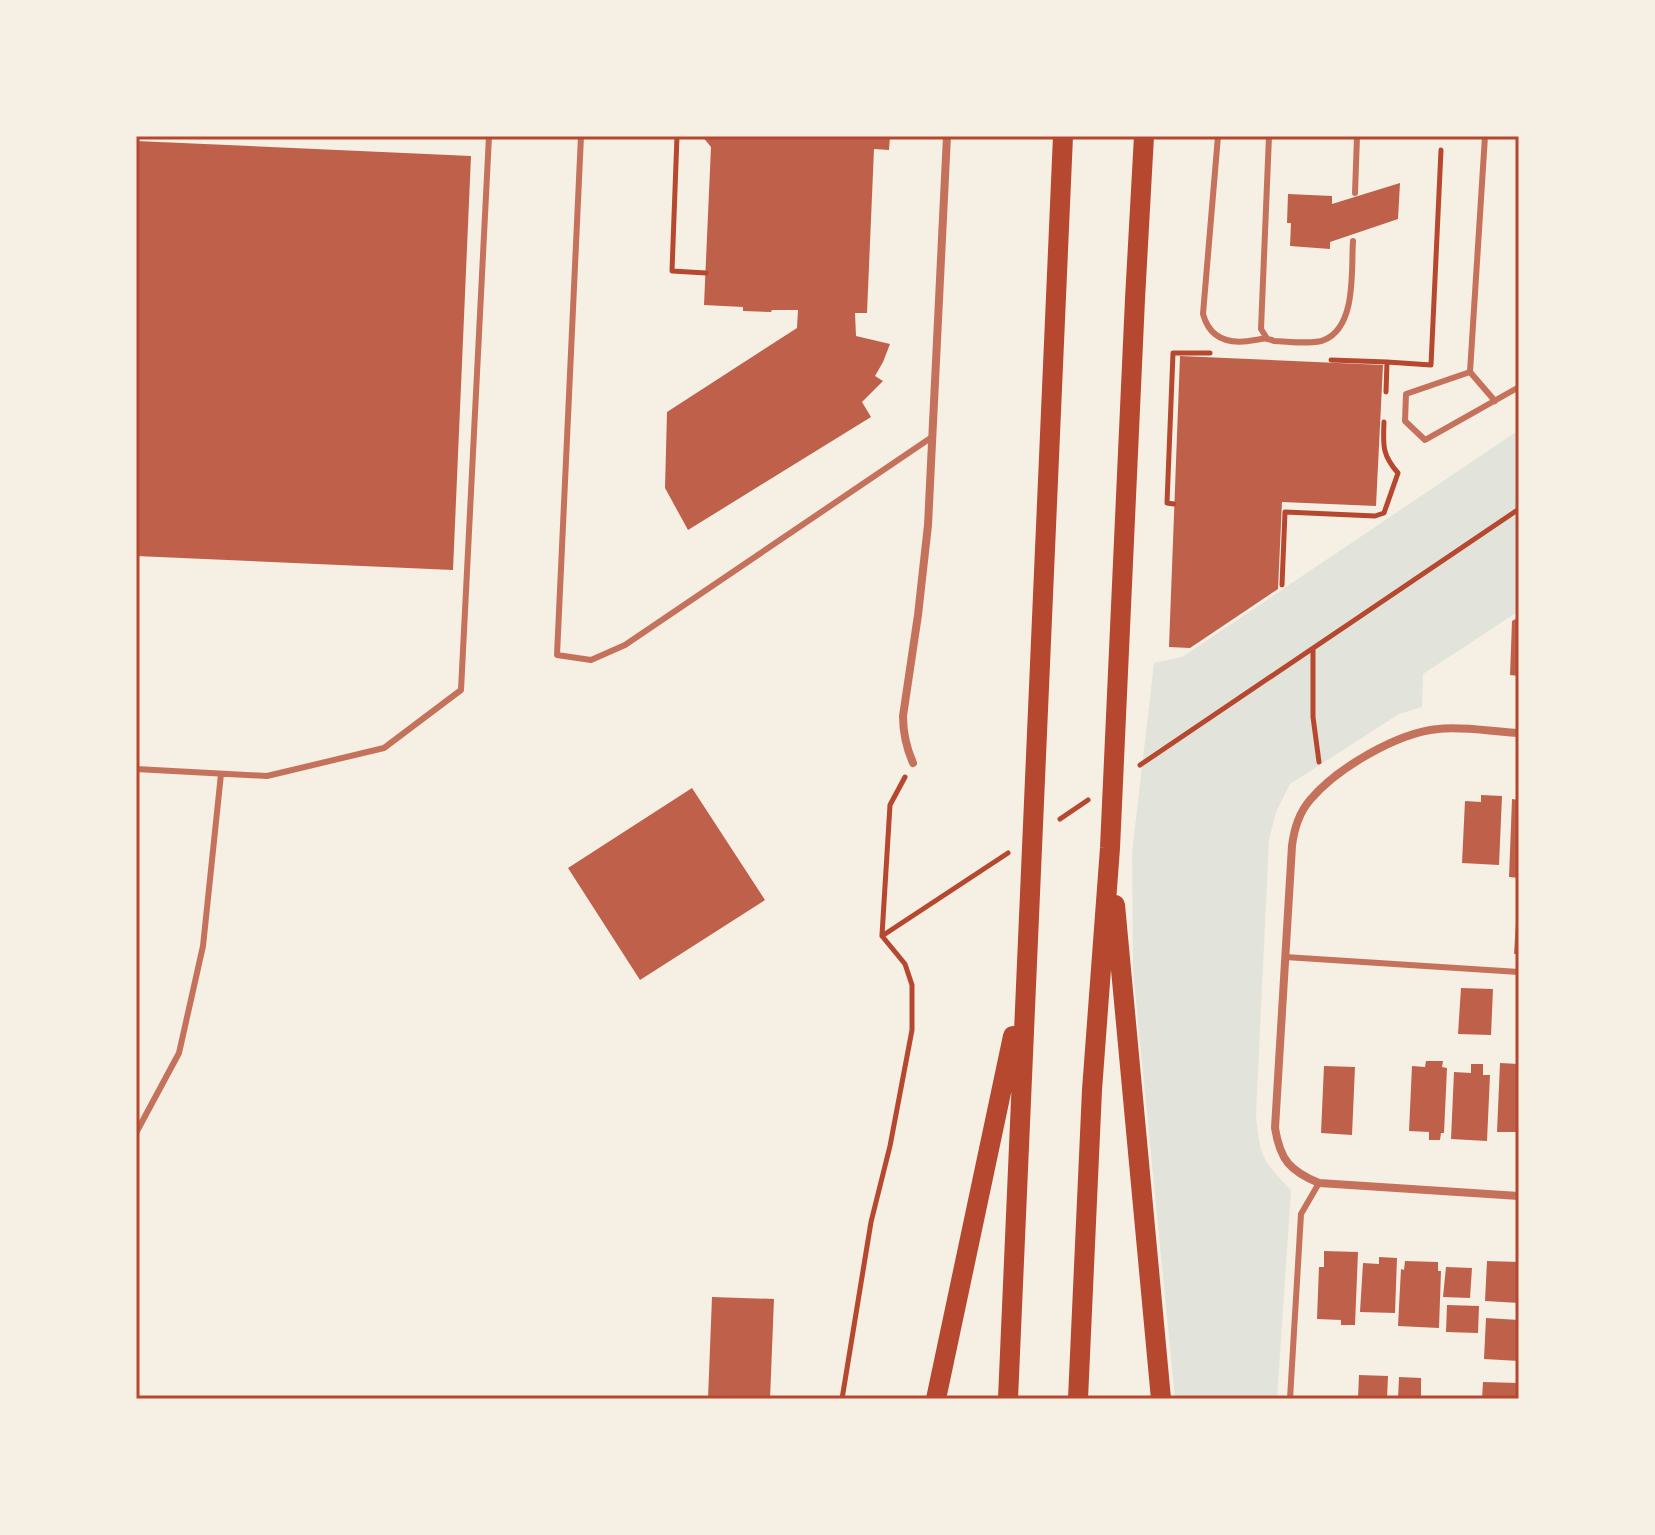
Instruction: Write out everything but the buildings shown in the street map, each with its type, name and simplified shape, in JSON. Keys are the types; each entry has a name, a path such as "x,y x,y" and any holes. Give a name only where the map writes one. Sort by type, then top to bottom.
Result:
{"main road":[{"path":"1008,1399 1063,136"},
{"path":"1078,1399 1092,1090 1110,848 1144,136"},
{"path":"1110,848 1161,1399"},
{"path":"936,1399 1026,977"}],"street":[{"path":"913,763 906,746 903,716 928,525 947,136"},
{"path":"1519,733 1441,728 1402,737 1356,762 1310,800 1296,823 1292,846 1275,1128 1279,1149 1289,1166 1319,1183 1519,1196"}],"lane":[{"path":"136,769 267,776 384,748 461,690 489,136"},
{"path":"581,136 557,655 591,660 625,645 932,437"},
{"path":"1218,136 1203,314 1206,325 1221,339 1242,341 1266,337"},
{"path":"1269,136 1261,329 1266,337 1274,341 1314,341 1324,340 1335,332 1345,318 1350,303 1353,241"},
{"path":"1355,193 1357,136"},
{"path":"1485,136 1470,372 1495,401"},
{"path":"1470,372 1406,394 1405,421 1425,440 1519,387"},
{"path":"136,1133 179,1053 203,946 221,774"},
{"path":"1285,957 1519,972"},
{"path":"1290,1399 1301,1214 1319,1183"}],"path":[{"path":"677,136 672,271 706,273"},
{"path":"1328,359 1431,365 1441,150"},
{"path":"1174,504 1167,503 1173,353 1223,354"},
{"path":"1385,404 1387,362"},
{"path":"1282,585 1285,512 1375,516 1384,513 1398,473 1385,456 1384,418"},
{"path":"1156,754 1519,509"},
{"path":"1313,648 1313,717 1319,762"},
{"path":"842,1399 871,1222 890,1146 912,1030 912,985 905,964 882,936 890,805 913,763"},
{"path":"882,936 953,890"}],"shaded area":[{"path":"1519,430 1519,611 1423,674 1422,707 1399,714 1290,784 1276,812 1269,840 1256,1115 1264,1157 1291,1190 1277,1399 1175,1399 1133,971 1132,853 1154,663 1182,657"}]}
